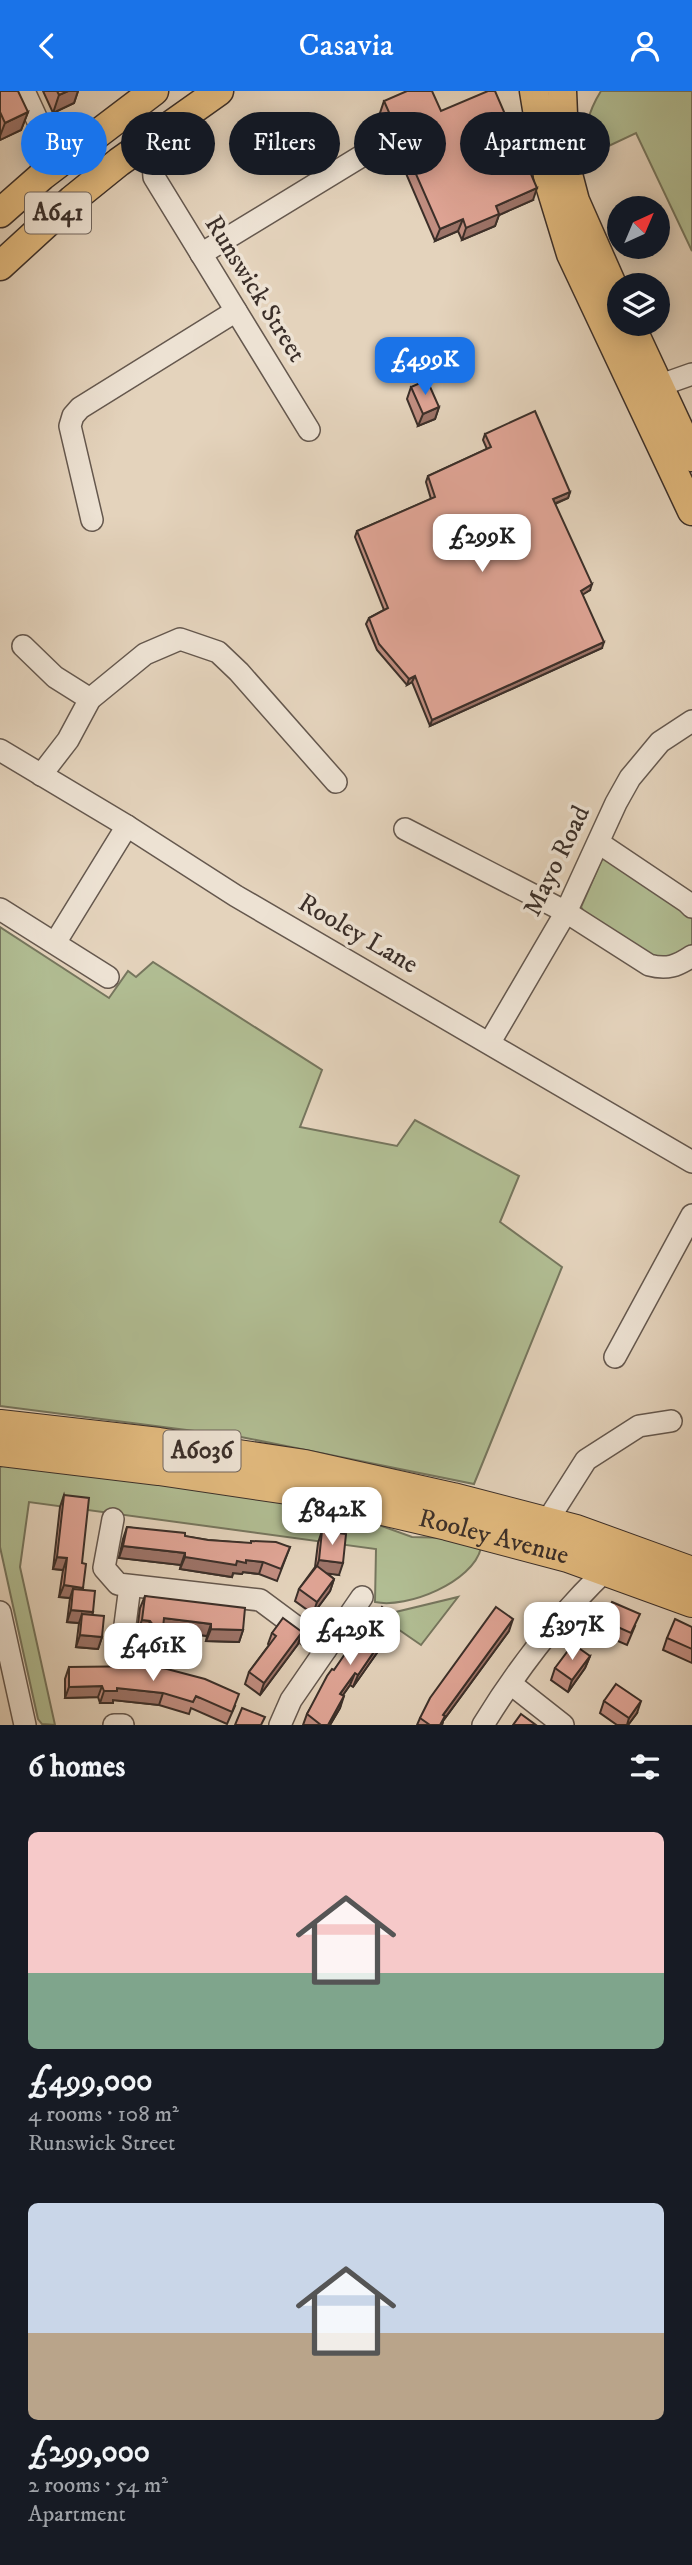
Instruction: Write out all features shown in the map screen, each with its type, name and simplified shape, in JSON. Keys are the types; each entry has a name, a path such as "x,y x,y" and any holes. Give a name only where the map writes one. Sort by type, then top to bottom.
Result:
{"highway":[{"name":"Rooley Avenue","path":"0,1426 159,1444 305,1466 453,1499 576,1531 692,1573"},
{"name":"Rooley Avenue","path":"0,1450 159,1469 301,1490 541,1549 692,1601"}],"main road":[{"name":"A641","path":"107,127 154,91"},
{"name":"A641","path":"189,112 219,91"},
{"path":"534,91 549,182 571,254 692,511"},
{"path":"576,91 561,104 565,163 575,201 607,274"},
{"name":"A641","path":"0,266 72,200 119,163"},
{"name":"A641","path":"0,213 42,176"},
{"path":"635,336 692,457"}],"street":[{"path":"23,91 33,112"},
{"path":"201,254 354,161"},
{"path":"119,163 130,165 154,177"},
{"name":"Runswick Street","path":"154,177 309,430"},
{"path":"92,520 71,431 73,416 80,408 236,311"},
{"path":"658,386 692,375"},
{"path":"41,775 68,740 90,699 145,654 180,639 218,652 239,672 336,782"},
{"path":"23,646 55,677 90,699"},
{"name":"Mayo Road","path":"490,1042 566,912 616,803 644,759 660,742 692,721"},
{"name":"Rooley Lane","path":"0,750 127,826 236,896 692,1161"},
{"path":"55,943 127,826"},
{"path":"405,829 566,912 649,965 664,969 680,964 692,956"},
{"path":"599,843 692,907"},
{"path":"0,909 108,977"},
{"path":"615,1357 692,1215"},
{"path":"546,1523 586,1461 639,1426 671,1420"},
{"path":"113,1519 104,1567 118,1584 260,1600 326,1649"},
{"path":"483,1725 535,1648 574,1600 606,1570"},
{"path":"123,1640 130,1586"},
{"path":"280,1725 291,1700 362,1597"},
{"path":"0,1612 25,1725"},
{"path":"510,1684 563,1725"},
{"path":"114,1725 123,1725"}],"green space":[{"path":"601,91 692,91 692,251 670,205 670,196 666,196 636,133 610,145 610,112 590,112"},
{"path":"609,858 692,915 692,944 689,948 658,961 585,913 581,907 602,859"},
{"path":"0,927 109,998 128,971 136,977 153,962 322,1070 300,1127 397,1146 415,1120 519,1176 500,1222 562,1267 474,1484 241,1437 0,1406"},
{"path":"4,1465 232,1492 354,1516 412,1537 450,1538 481,1548 466,1572 437,1590 404,1601 375,1602 376,1549 29,1502 20,1567 55,1725 42,1724 38,1719 0,1547 0,1467"},
{"path":"458,1597 421,1645 379,1616"}],"building":[{"path":"0,91 18,91 28,112 21,112 21,115 5,123 0,112"},
{"path":"407,91 432,91 441,111 488,91 495,91 504,112 460,112 460,175 531,175 537,188 496,206 499,214 466,228 463,219 440,229 416,175 446,175 446,112 389,112 384,101"},
{"path":"427,380 439,407 423,414 411,387"},
{"path":"535,411 570,492 553,499 592,584 581,591 604,642 432,720 415,676 409,679 379,644 369,618 388,608 357,531 435,497 428,476 491,447 485,434"},
{"path":"64,1495 89,1498 82,1563 86,1564 83,1588 64,1585 67,1558 57,1557"},
{"path":"127,1527 185,1533 185,1536 208,1540 276,1542 290,1547 281,1569 263,1562 246,1560 246,1563 237,1561 236,1565 185,1557 185,1553 123,1546"},
{"path":"322,1531 346,1534 343,1563 319,1560"},
{"path":"317,1566 334,1579 317,1602 299,1589"},
{"path":"73,1589 95,1591 93,1612 71,1610"},
{"path":"145,1596 245,1608 243,1630 211,1629 211,1624 164,1618 162,1637 150,1621 142,1620"},
{"path":"612,1602 640,1614 631,1633 604,1621"},
{"path":"382,1607 397,1618 358,1675 355,1673 340,1694 344,1696 328,1725 321,1725 307,1714 327,1676 364,1626 367,1628"},
{"path":"496,1607 513,1619 443,1715 445,1716 440,1725 430,1725 420,1718 430,1698"},
{"path":"82,1614 104,1616 102,1637 80,1635"},
{"path":"283,1618 302,1632 264,1683 249,1672 276,1636 272,1633"},
{"path":"675,1619 692,1627 692,1649 667,1638"},
{"path":"573,1644 590,1656 572,1680 555,1668"},
{"path":"149,1666 205,1679 239,1694 232,1712 196,1696 193,1702 163,1693 117,1688 117,1691 104,1691 102,1686 69,1687 69,1667"},
{"path":"616,1684 641,1701 629,1718 604,1701"},
{"path":"242,1708 265,1717 261,1725 235,1725"},
{"path":"521,1714 536,1725 513,1725"}]}
